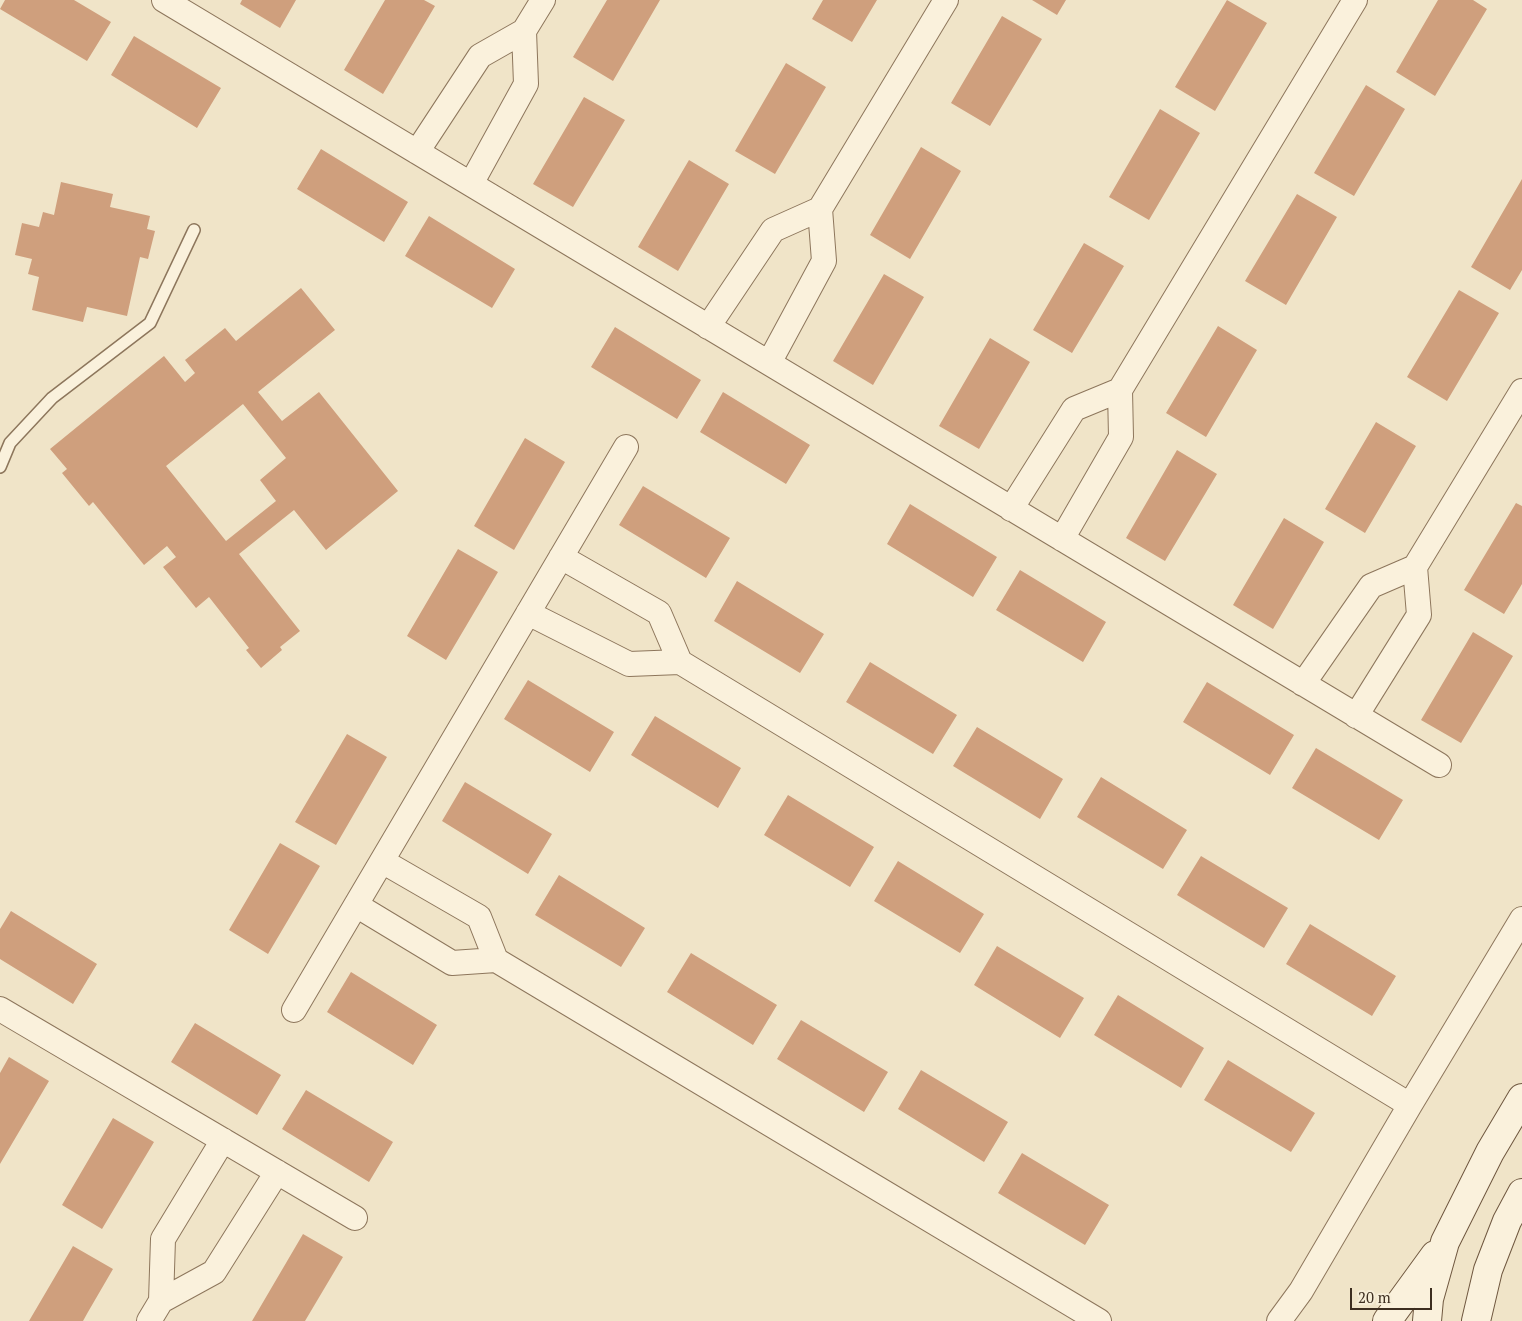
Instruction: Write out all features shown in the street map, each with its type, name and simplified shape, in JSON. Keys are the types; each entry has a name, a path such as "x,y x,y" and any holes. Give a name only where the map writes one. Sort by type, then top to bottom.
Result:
{"main road":[{"path":"1387,1321 1445,1242 1490,1152 1522,1098"},
{"path":"1476,1321 1488,1270 1507,1221 1522,1193"},
{"path":"1426,1321 1429,1299 1445,1242"}],"street":[{"path":"417,152 480,56 524,31 543,0"},
{"path":"708,327 773,230 820,209 946,0"},
{"path":"1062,539 1122,437 1120,390 1355,0"},
{"path":"168,1 1438,766"},
{"path":"471,184 526,84 524,31"},
{"path":"769,363 824,261 820,209"},
{"path":"1010,508 1074,409 1120,390"},
{"path":"1303,684 1371,586 1415,567 1522,391"},
{"path":"294,1010 626,447"},
{"path":"561,557 659,613 680,662"},
{"path":"1356,716 1419,615 1415,567"},
{"path":"528,613 629,664 680,662 1410,1105"},
{"path":"382,861 479,917 496,960"},
{"path":"356,905 452,963 496,960 1099,1321"},
{"path":"1279,1321 1302,1291 1410,1105 1522,919"},
{"path":"0,1009 355,1218"},
{"path":"149,1321 161,1301 163,1239 223,1140"},
{"path":"161,1301 214,1272 277,1172"}],"lane":[{"path":"0,467 10,443 52,398 150,323 194,230"}],"building":[{"path":"5,0 74,0 111,22 87,61 0,9"},
{"path":"242,0 296,0 280,28 240,4"},
{"path":"385,0 424,0 435,6 383,94 344,70"},
{"path":"607,0 660,0 613,81 573,57"},
{"path":"823,0 877,0 852,42 812,19"},
{"path":"1032,0 1066,0 1057,15"},
{"path":"1227,0 1267,23 1215,111 1175,87"},
{"path":"1438,0 1473,0 1487,9 1435,96 1396,72"},
{"path":"1002,16 1042,39 990,126 951,103"},
{"path":"134,36 221,88 197,128 111,75"},
{"path":"786,63 826,87 775,174 735,151"},
{"path":"1366,85 1405,109 1354,196 1314,173"},
{"path":"584,97 625,120 573,207 533,184"},
{"path":"1160,109 1200,133 1149,220 1109,197"},
{"path":"921,147 961,171 910,259 870,235"},
{"path":"321,149 408,202 384,242 297,189"},
{"path":"689,160 729,184 678,271 638,247"},
{"path":"1522,179 1522,270 1510,290 1471,267"},
{"path":"61,182 113,194 110,207 150,216 147,229 155,231 148,259 140,257 127,316 87,307 83,322 32,310 39,277 28,274 32,259 15,255 22,223 39,227 43,212 54,215"},
{"path":"1297,194 1337,217 1286,305 1245,281"},
{"path":"429,216 515,269 492,308 405,256"},
{"path":"1084,243 1124,266 1072,353 1033,330"},
{"path":"884,274 924,297 873,385 833,361"},
{"path":"301,288 335,330 258,392 282,421 319,392 398,491 326,550 294,510 239,554 300,631 280,647 282,650 261,668 246,650 249,648 209,597 196,608 163,567 176,557 167,546 144,565 93,502 89,506 62,473 67,469 50,449 164,356 185,382 195,373 185,360 225,328 236,341","holes":["243,404 286,458 260,480 276,501 226,541 166,466"]},
{"path":"1459,290 1499,313 1447,401 1407,377"},
{"path":"1218,326 1257,350 1206,437 1166,413"},
{"path":"615,327 701,380 677,419 591,367"},
{"path":"990,338 1030,362 979,449 939,426"},
{"path":"723,392 810,445 786,484 700,432"},
{"path":"1376,422 1416,446 1365,533 1325,509"},
{"path":"525,438 565,462 514,550 474,526"},
{"path":"1177,450 1217,474 1165,561 1126,538"},
{"path":"643,486 730,538 706,578 619,525"},
{"path":"1516,503 1522,506 1522,584 1504,614 1464,590"},
{"path":"910,504 997,557 973,597 887,544"},
{"path":"1284,518 1324,542 1273,629 1233,605"},
{"path":"458,549 498,572 446,660 407,636"},
{"path":"1020,570 1106,622 1083,662 996,610"},
{"path":"737,581 824,634 800,673 714,621"},
{"path":"1473,632 1513,656 1461,743 1421,720"},
{"path":"870,662 957,715 933,754 846,702"},
{"path":"528,680 614,732 590,772 504,719"},
{"path":"1207,682 1294,735 1270,775 1183,722"},
{"path":"655,716 741,768 718,808 631,755"},
{"path":"977,727 1063,779 1040,819 953,766"},
{"path":"347,734 387,757 336,845 295,822"},
{"path":"1316,748 1403,800 1379,840 1292,788"},
{"path":"1101,777 1187,830 1163,869 1077,817"},
{"path":"465,782 552,834 528,874 442,821"},
{"path":"788,795 874,847 850,887 764,835"},
{"path":"280,843 320,866 268,954 229,930"},
{"path":"1201,856 1288,908 1264,948 1177,895"},
{"path":"898,861 984,914 960,953 874,901"},
{"path":"559,875 645,928 621,967 535,915"},
{"path":"11,911 97,964 73,1004 0,959 0,929"},
{"path":"1310,924 1396,976 1372,1016 1286,964"},
{"path":"997,946 1084,998 1060,1038 974,985"},
{"path":"691,953 777,1005 753,1045 667,992"},
{"path":"351,972 437,1025 413,1065 327,1012"},
{"path":"1118,995 1204,1048 1181,1088 1094,1035"},
{"path":"801,1020 888,1072 864,1112 777,1059"},
{"path":"195,1023 281,1075 257,1115 171,1062"},
{"path":"9,1057 49,1081 0,1164 0,1073"},
{"path":"1228,1060 1315,1113 1291,1152 1204,1100"},
{"path":"921,1070 1008,1122 984,1162 898,1109"},
{"path":"306,1090 393,1142 369,1182 282,1129"},
{"path":"113,1118 154,1142 102,1229 62,1205"},
{"path":"1022,1153 1109,1205 1085,1245 998,1193"},
{"path":"303,1234 343,1257 305,1321 252,1321"},
{"path":"73,1246 113,1269 83,1321 29,1321"}]}
